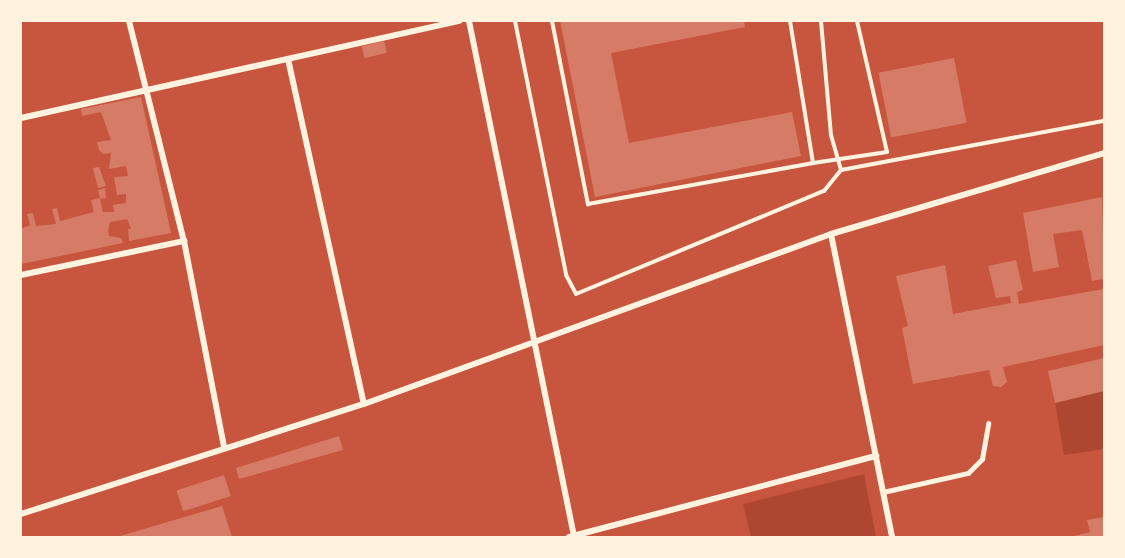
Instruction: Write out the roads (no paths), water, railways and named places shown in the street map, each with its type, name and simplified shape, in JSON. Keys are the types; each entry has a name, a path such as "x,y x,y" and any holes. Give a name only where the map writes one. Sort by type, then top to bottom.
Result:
{"street":[{"path":"129,21 184,241 224,447"},
{"path":"21,118 459,21"},
{"path":"469,21 572,536 876,456"},
{"path":"288,59 364,404"},
{"path":"21,514 224,447 364,404 831,234 1104,153"},
{"path":"831,234 892,537"},
{"path":"21,275 184,241"}],"lane":[{"path":"883,492 968,473 982,459 988,424"}]}
